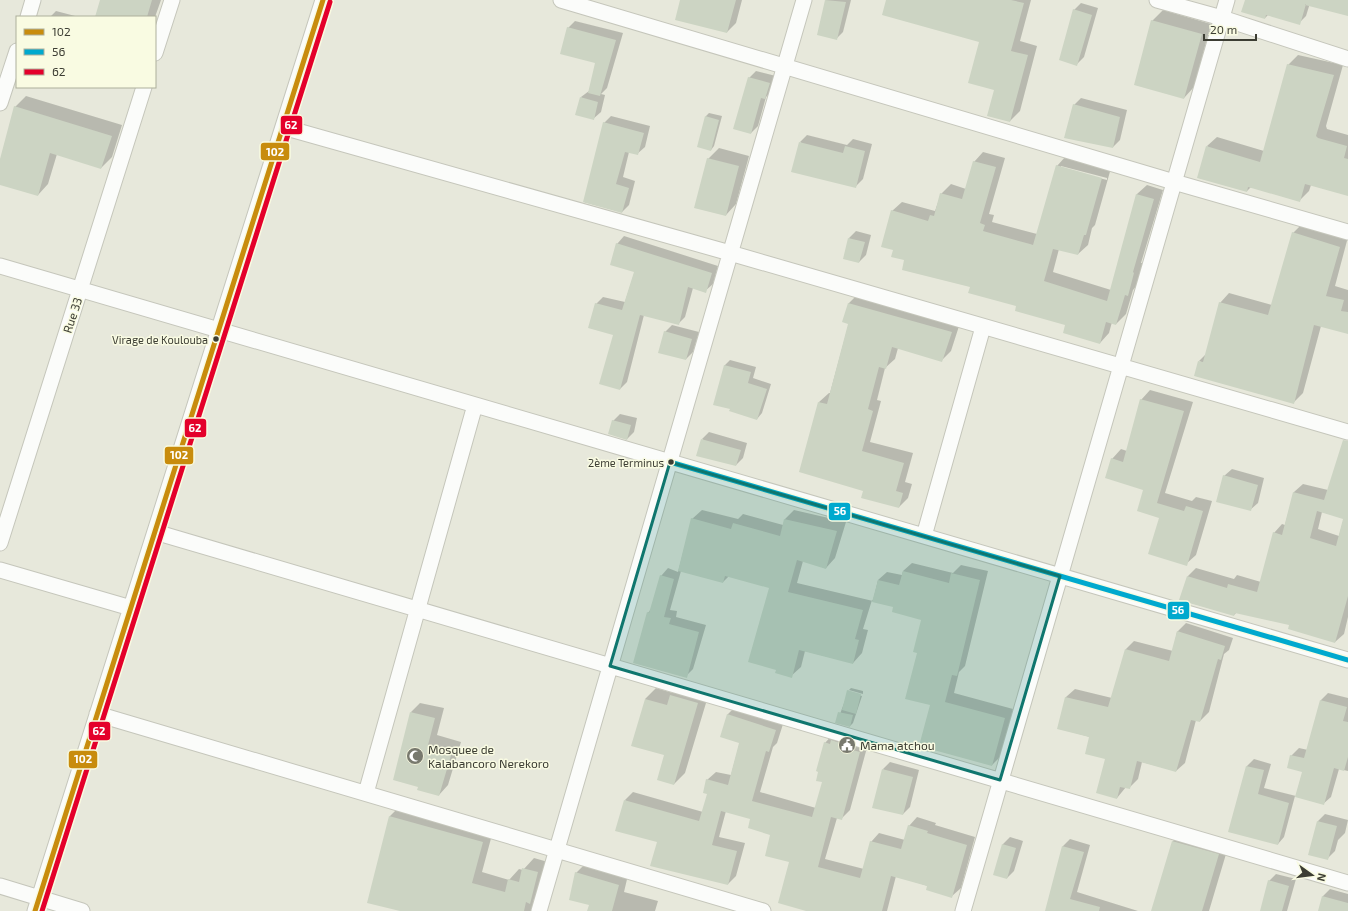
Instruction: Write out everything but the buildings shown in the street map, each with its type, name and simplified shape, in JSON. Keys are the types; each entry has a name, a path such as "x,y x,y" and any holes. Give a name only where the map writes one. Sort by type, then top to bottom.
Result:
{"street":[{"path":"28,16 33,0"},
{"path":"156,50 172,0"},
{"path":"37,904 323,0"},
{"path":"561,0 1174,182 1348,232"},
{"path":"539,911 804,0"},
{"path":"1157,0 1222,18 1348,59"},
{"path":"963,911 1227,0"},
{"path":"0,104 16,54"},
{"name":"Rue 33","path":"0,543 144,88"},
{"path":"283,127 730,253 1348,432"},
{"path":"0,266 1348,660"},
{"path":"924,536 983,327"},
{"path":"366,793 475,405"},
{"path":"155,532 1348,883"},
{"path":"0,570 131,608"},
{"path":"97,714 763,911"},
{"path":"0,886 37,904 82,911"}],"highlighted area":[{"path":"670,462 1060,576 1000,780 610,666"}],"transit line":[{"name":"102","path":"35,911 323,0"},
{"name":"62","path":"42,911 330,2"},
{"name":"56","path":"670,462 1348,660"}],"place":[{"name":"Virage de Koulouba","path":"216,339"},
{"name":"2ème Terminus","path":"671,462"},
{"name":"Mama atchou","path":"847,745"},
{"name":"Mosquee de Kalabancoro Nerekoro","path":"415,756"}]}
